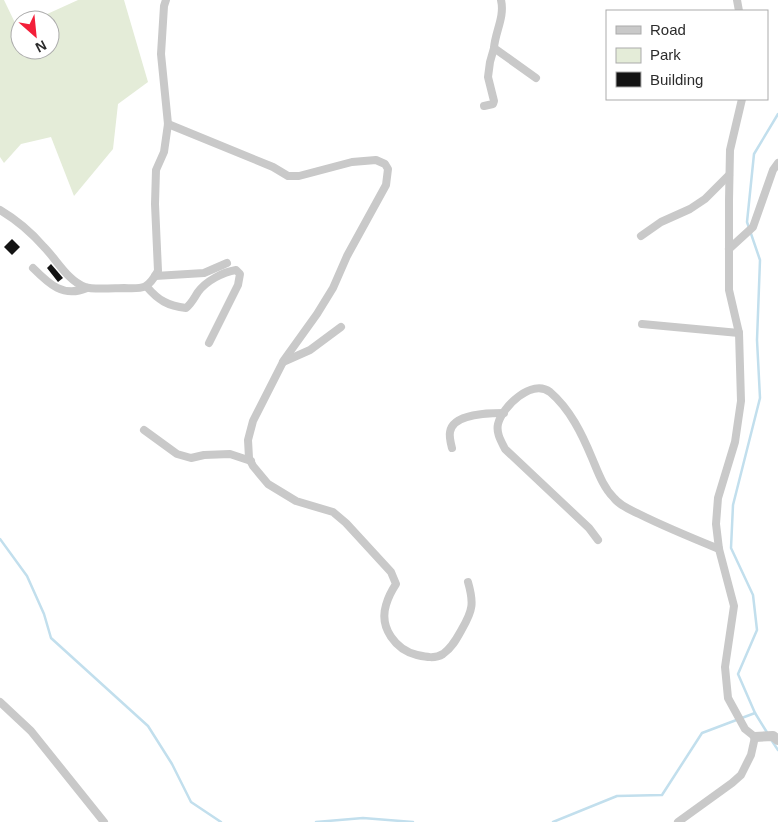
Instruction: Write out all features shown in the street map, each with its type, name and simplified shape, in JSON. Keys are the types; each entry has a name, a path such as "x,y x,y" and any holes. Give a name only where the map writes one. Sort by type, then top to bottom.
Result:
{"street":[{"path":"33,268 55,288 78,292 87,288 136,289 147,287 158,271 155,204 156,170 164,152 168,124 161,54 166,0"},
{"path":"484,106 493,104 494,101 488,77 494,42 503,9 501,0"},
{"path":"494,48 536,78"},
{"path":"742,100 730,150 729,175 729,290 740,332 741,401 735,442 718,498 716,524 719,549 734,606 725,667 728,698 745,729 755,738 776,738"},
{"path":"168,124 273,167 288,176 299,176 352,162 376,160 385,164 388,169 386,185 347,256 333,288 283,362 253,421 248,440 250,461 268,484 296,501 333,512 346,523 391,572 396,584 386,606 386,621 388,630 397,646 411,653 429,658 443,654 453,645 473,606 468,582"},
{"path":"729,249 753,227 773,170 778,163"},
{"path":"641,236 661,222 690,209 705,199 729,175"},
{"path":"0,210 19,222 46,248 72,279 87,288"},
{"path":"155,276 204,273 226,262"},
{"path":"147,287 156,298 170,306 186,308 203,287 228,271 236,270 240,274 238,286 226,306 210,343"},
{"path":"642,324 740,332"},
{"path":"283,362 310,350 341,327"},
{"path":"598,540 589,528 505,449 499,437 498,424 504,413 518,396 536,388 548,391 574,420 602,482 614,499 659,524 719,549"},
{"path":"452,448 449,434 452,427 465,418 482,413 504,413"},
{"path":"144,430 177,454 191,458 204,455 230,454 250,461"},
{"path":"0,702 31,731 104,822"},
{"path":"678,822 732,783 740,775 751,755 755,738"}],"green space":[{"path":"0,0 4,0 10,12 10,60 60,60 60,10 56,10 78,0 124,0 148,82 118,104 113,149 74,196 51,137 21,144 4,163 0,157"}],"building":[{"path":"12,239 20,247 12,255 4,247"},
{"path":"51,264 63,278 58,282 47,268"}],"waterway":[{"path":"768,734 755,713 738,674 757,630 753,595 731,548 733,505 760,398 757,340 760,260 747,222 754,154 778,114"},
{"path":"0,539 27,576 44,614 51,638 148,726 172,764 191,802 221,822"},
{"path":"553,822 617,796 662,795 702,733 755,713"},
{"path":"772,741 778,750"},
{"path":"316,822 363,818 413,822"}]}
